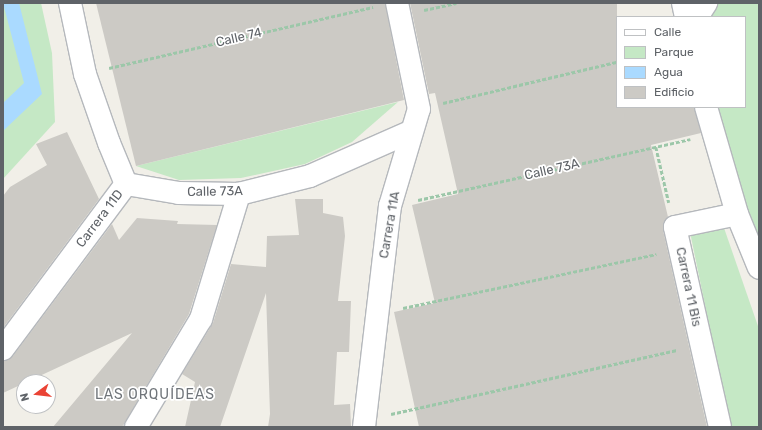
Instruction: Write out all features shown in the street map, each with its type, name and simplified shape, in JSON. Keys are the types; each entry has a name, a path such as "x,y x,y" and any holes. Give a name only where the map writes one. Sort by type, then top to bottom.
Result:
{"street":[{"name":"Carrera 11D","path":"3,349 126,184 109,143 85,74 70,3"},
{"path":"683,3 686,16"},
{"path":"698,16 706,3"},
{"name":"Carrera 11A","path":"365,424 390,206 419,109 392,8"},
{"path":"706,108 737,214 759,268"},
{"name":"Calle 73A","path":"126,184 179,193 239,194 310,176 412,131"},
{"path":"136,427 201,318 239,194"},
{"path":"674,227 737,214"},
{"name":"Carrera 11 Bis","path":"674,227 720,427"}],"path":[{"name":"Calle 74","path":"85,74 392,8 456,3"},
{"path":"419,109 616,62"},
{"name":"Calle 73A","path":"390,206 714,134"},
{"path":"656,147 674,227"},
{"path":"377,313 680,249"},
{"path":"365,424 701,345"}],"green space":[{"path":"3,3 41,3 52,53 55,122 3,179"},
{"path":"711,3 759,3 759,244 747,212 716,108 746,108 746,16 703,16"},
{"path":"398,102 352,142 305,164 241,178 179,180 136,166"},
{"path":"723,225 759,329 759,427 730,427 690,232"}],"water":[{"path":"3,3 19,3 42,94 3,131 3,103 24,83"}],"building":[{"path":"96,3 385,3 404,100 136,166"},
{"path":"410,3 617,3 616,108 694,108 701,133 651,145 668,217 663,223 663,230 707,427 419,427 394,312 435,303 412,205 458,194 435,93 429,94"},
{"path":"67,132 99,199 3,328 3,196 10,187 47,165 36,144"},
{"path":"295,199 323,199 323,213 343,217 345,236 338,301 351,301 349,352 337,352 334,405 350,404 351,427 268,427 270,414 266,293 220,427 185,427 195,382 182,374 213,323 231,264 266,267 267,236 299,235"},
{"path":"137,218 178,221 177,224 217,225 189,314 122,427 53,427 132,333 44,374 16,374 16,387 3,393 3,361 13,356 112,224 119,240"}],"district":[{"name":"LAS ORQUÍDEAS","path":"155,395"}]}
